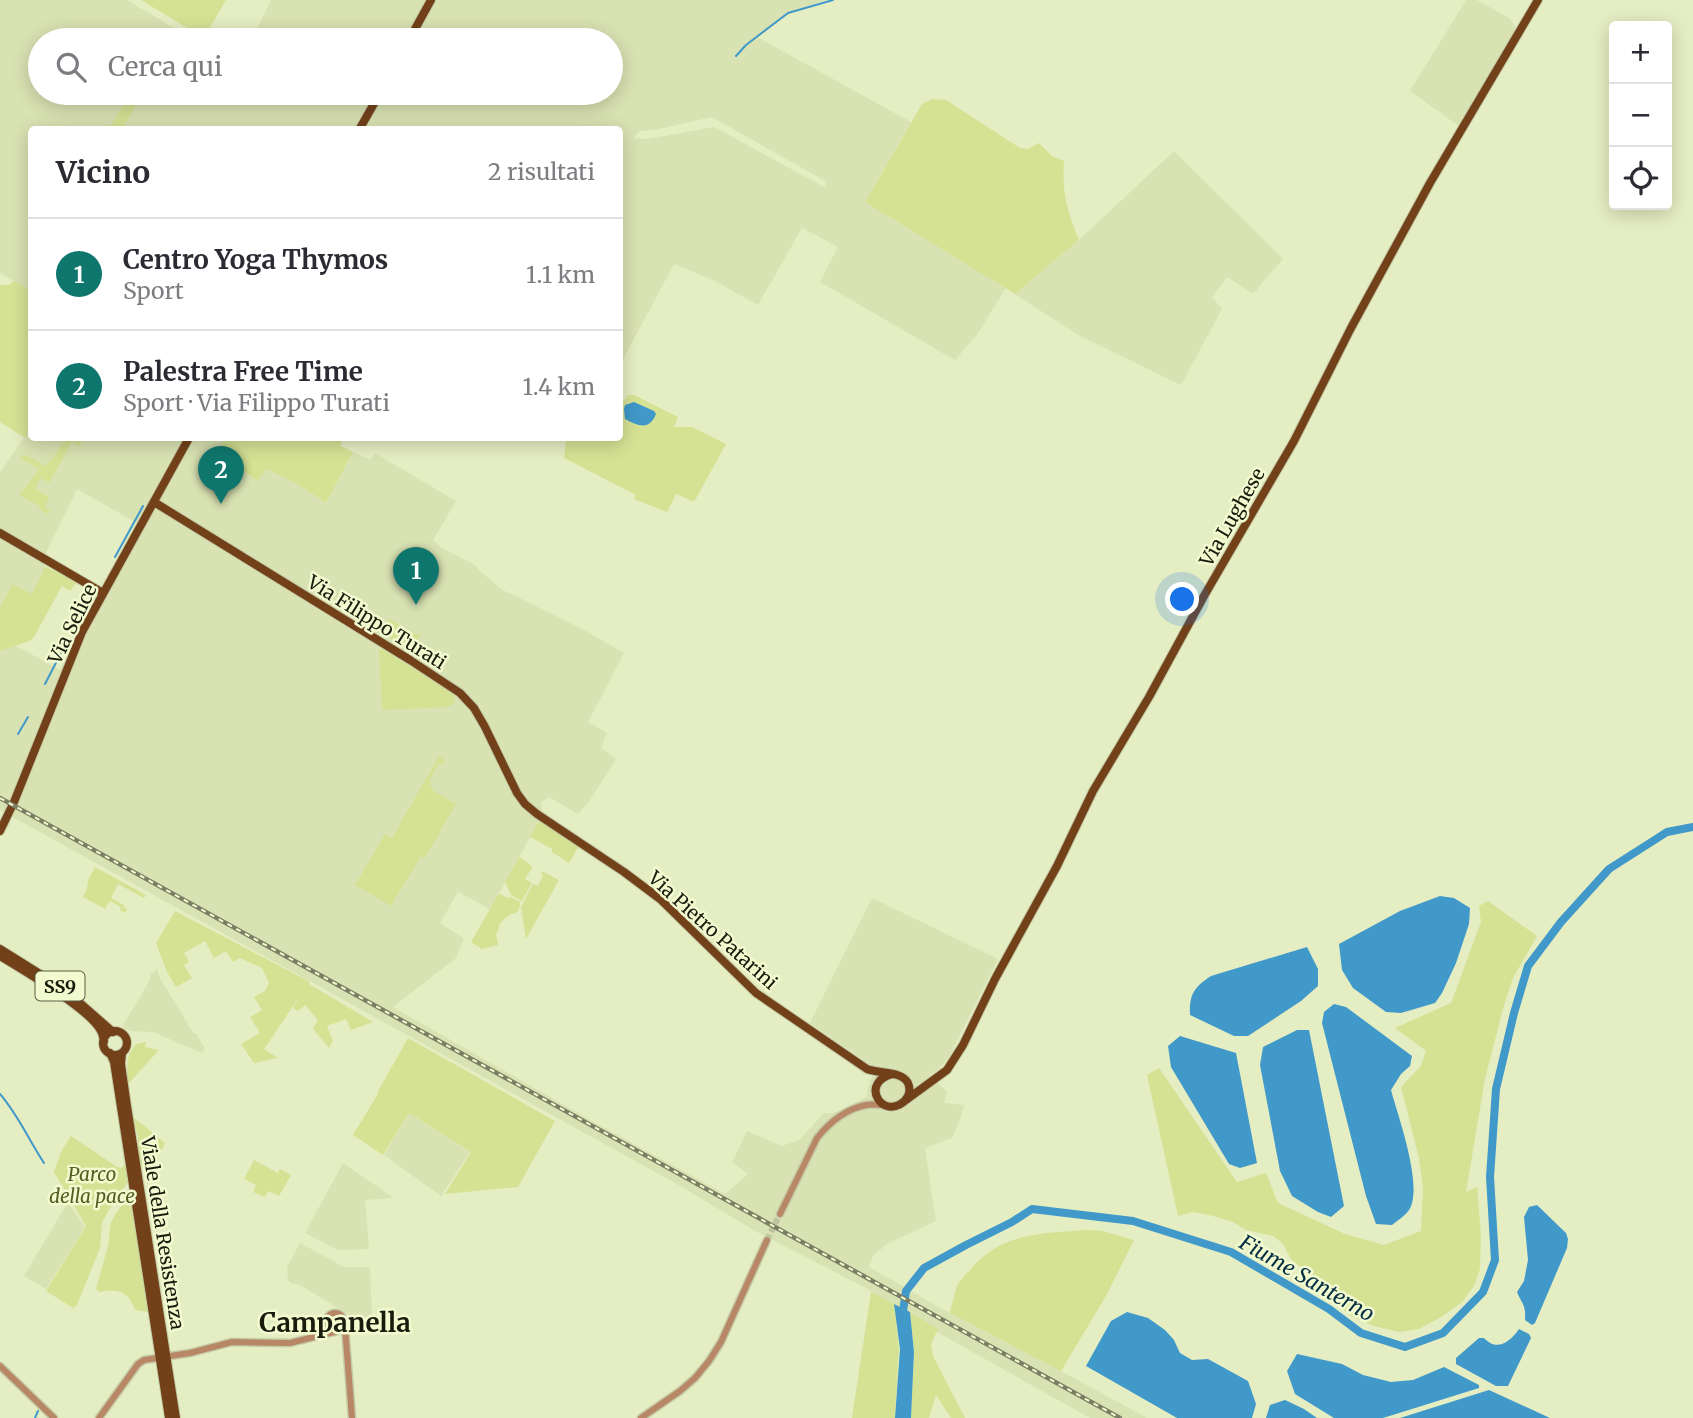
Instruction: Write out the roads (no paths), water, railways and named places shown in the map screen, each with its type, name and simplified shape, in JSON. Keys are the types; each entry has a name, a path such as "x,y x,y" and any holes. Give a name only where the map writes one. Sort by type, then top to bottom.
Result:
{"main road":[{"path":"416,28 431,0"},
{"name":"Via Lughese","path":"886,1105 896,1107 947,1070 964,1045 995,979 1057,866 1093,791 1283,461 1430,183 1538,0"},
{"path":"361,126 373,105"},
{"name":"Via Selice","path":"0,831 82,632 188,441"},
{"name":"Via Filippo Turati","path":"154,502 460,693 474,708 485,727 517,793 537,814"},
{"path":"0,533 103,593"},
{"name":"Via Pietro Patarini","path":"537,814 644,886 757,993 867,1069 892,1074"},
{"name":"Viale della Resistenza","path":"0,949 64,989 113,1032 120,1032 127,1040 127,1047 122,1053 122,1076 163,1357 169,1418"},
{"name":"Viale della Resistenza","path":"0,956 87,1015 101,1030 105,1048 114,1062 163,1357 176,1418"},
{"path":"104,1041 107,1035 113,1032"},
{"path":"110,1053 122,1053"},
{"name":"Via Pietro Patarini","path":"867,1069 876,1088"},
{"path":"886,1105 878,1099 876,1088 882,1077 892,1074 919,1083 930,1082"},
{"path":"902,1077 909,1090 906,1100"}],"street":[{"path":"866,1105 876,1088"},
{"path":"780,1214 817,1138 838,1117 866,1105 886,1105"},
{"path":"641,1418 680,1391 709,1361 721,1342 767,1240"},
{"path":"316,1336 325,1329 330,1315 338,1314 343,1319 341,1329 352,1415"},
{"path":"326,1324 329,1329 341,1329"},
{"path":"99,1418 138,1364 144,1360 190,1353 232,1342 284,1343 341,1329"},
{"path":"0,1366 54,1418"}],"water":[{"path":"634,402 656,414 647,425 639,425 625,419 625,405"},
{"path":"1440,896 1454,898 1470,908 1469,924 1456,963 1435,1003 1401,1013 1386,1012 1353,988 1342,970 1339,944 1400,911"},
{"path":"1307,947 1318,969 1318,986 1301,1001 1248,1036 1234,1036 1190,1015 1190,1002 1194,992 1211,976"},
{"path":"1334,1004 1346,1007 1412,1056 1410,1066 1391,1090 1412,1169 1413,1199 1409,1210 1392,1225 1376,1224 1366,1196 1322,1023 1324,1012"},
{"path":"1297,1030 1309,1030 1344,1206 1331,1217 1292,1196 1280,1171 1260,1065 1263,1047"},
{"path":"1180,1036 1236,1053 1257,1163 1240,1168 1229,1164 1171,1067 1168,1046"},
{"path":"1537,1205 1566,1233 1568,1239 1567,1248 1532,1325 1525,1320 1524,1307 1517,1292 1524,1281 1528,1260 1524,1217 1529,1207"},
{"path":"894,1304 910,1312 914,1352 911,1418 895,1418 900,1349"},
{"path":"1127,1312 1148,1318 1165,1330 1180,1353 1192,1360 1208,1359 1248,1381 1256,1404 1252,1418 1177,1418 1086,1366 1111,1321"},
{"path":"1519,1329 1531,1338 1508,1386 1496,1386 1456,1364 1456,1358 1479,1338 1498,1345 1503,1344"},
{"path":"1297,1354 1342,1364 1363,1375 1391,1382 1413,1380 1444,1367 1479,1385 1479,1388 1383,1418 1334,1418 1295,1394 1287,1371"},
{"path":"1489,1390 1550,1418 1400,1418"},
{"path":"1285,1400 1317,1418 1266,1418 1270,1405"}],"waterway":[{"path":"736,56 746,45 788,13 833,0"},
{"path":"115,557 143,506"},
{"path":"45,684 62,651"},
{"path":"18,734 28,717"},
{"name":"Fiume Santerno","path":"902,1318 906,1291 924,1268 1032,1209 1133,1221 1231,1252 1329,1309 1361,1333 1405,1347 1443,1333 1483,1292 1495,1260 1490,1177 1496,1089 1528,966 1561,922 1609,869 1667,832 1693,827"},
{"path":"0,1094 44,1163"},
{"path":"35,1418 38,1411"}],"tunnel":[{"path":"767,1240 780,1214"}],"railway":[{"path":"0,798 1120,1418"}],"place":[{"name":"Palestra Free Time","path":"221,504"},
{"name":"Centro Yoga Thymos","path":"416,605"}],"district":[{"name":"Campanella","path":"335,1322"}],"park label":[{"name":"Parco della pace","path":"92,1185"}]}
